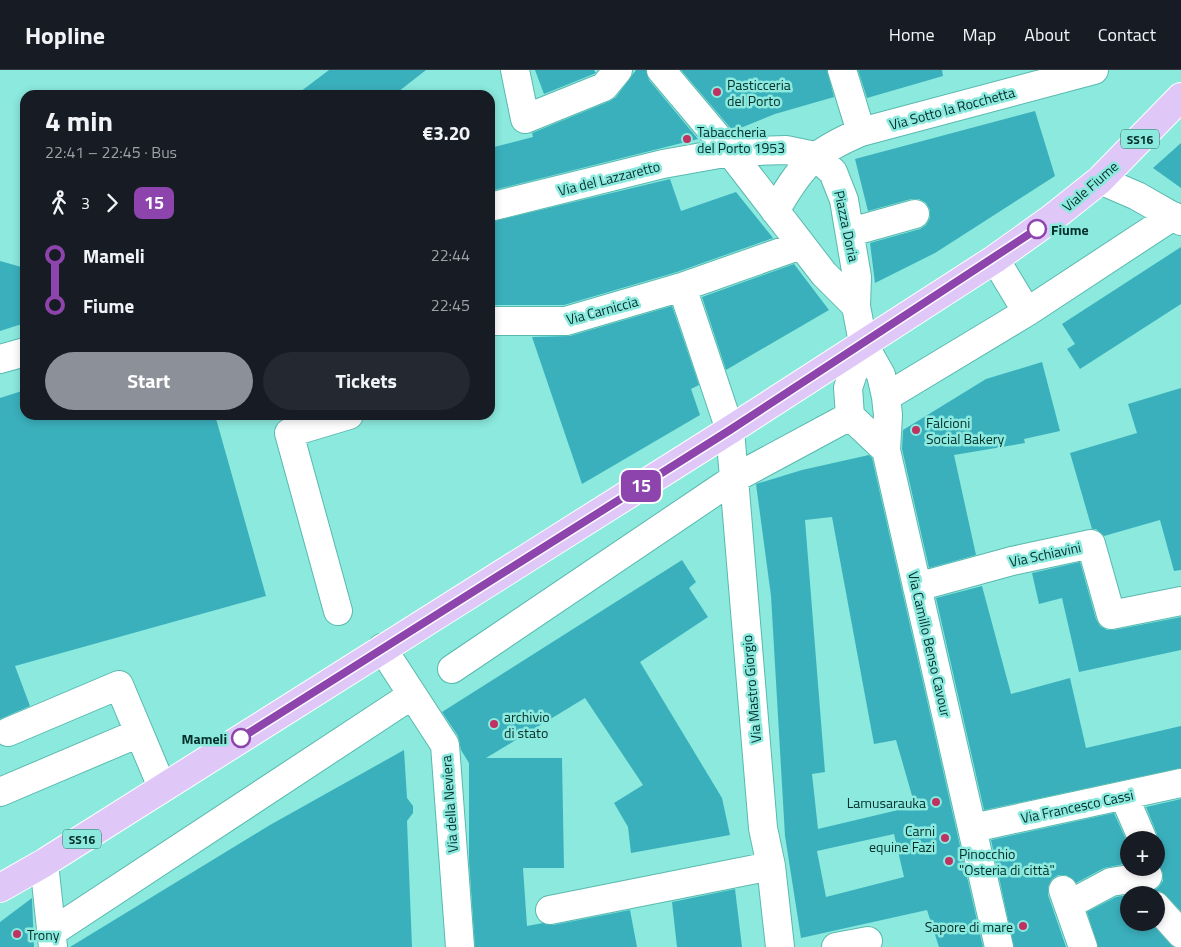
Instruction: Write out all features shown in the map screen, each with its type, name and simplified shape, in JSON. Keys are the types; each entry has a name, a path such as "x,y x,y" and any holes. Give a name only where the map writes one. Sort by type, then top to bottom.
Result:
{"main road":[{"name":"Viale Fiume","path":"863,343 995,258 1051,219 1100,180 1181,97"},
{"name":"SS16","path":"0,888 44,863 730,430 863,343"}],"street":[{"path":"515,70 525,119 604,87 618,70"},
{"path":"661,70 730,152 824,274 856,306"},
{"path":"842,70 861,132"},
{"name":"Via Sotto la Rocchetta","path":"815,156 834,143 861,132 1094,70"},
{"path":"730,152 786,150 815,156"},
{"name":"Via del Lazzaretto","path":"495,206 663,164 730,152"},
{"path":"774,211 794,177 815,156"},
{"name":"Piazza Doria","path":"815,156 833,172 844,200 851,232 857,277 856,306 863,343"},
{"path":"886,397 1028,312 1177,219 1137,196 1100,180"},
{"path":"851,232 914,214"},
{"name":"Via Carniccia","path":"495,321 566,321 682,287 801,245"},
{"path":"995,258 1028,312"},
{"path":"682,287 730,430"},
{"path":"863,343 848,388 850,416 886,450"},
{"name":"Via Camillo Benso Cavour","path":"863,343 881,375 886,397 888,415 886,450 999,947"},
{"path":"0,359 20,353"},
{"path":"452,669 735,478 850,416"},
{"path":"333,420 290,433 338,611"},
{"name":"Via Mastro Giorgio","path":"730,430 763,828 770,866 780,947"},
{"name":"Via Schiavini","path":"917,587 1012,561 1091,544 1111,615 1181,601"},
{"name":"Via della Neviera","path":"382,648 445,745 460,947"},
{"path":"8,732 119,685 162,787"},
{"path":"44,863 53,939 412,695"},
{"path":"0,792 139,733"},
{"name":"Via Francesco Cassi","path":"973,828 1181,784"},
{"path":"1124,796 1139,831"},
{"path":"550,910 770,866"},
{"path":"1083,947 1065,896 1110,882 1149,879"},
{"path":"1165,916 1181,934"},
{"path":"836,947 868,941"}],"building":[{"path":"329,70 426,70 400,90 303,90"},
{"path":"535,70 594,70 596,73 544,94"},
{"path":"636,70 646,70 649,80 698,139 495,190 495,147 533,137 532,133 616,97"},
{"path":"681,70 827,70 834,97 775,114 733,131"},
{"path":"858,70 942,70 943,76 867,98"},
{"path":"1035,111 1055,176 935,253 875,283 870,243 920,229 926,225 930,218 930,210 926,203 919,199 911,199 868,211 855,159"},
{"path":"1181,143 1181,188 1153,168"},
{"path":"670,179 681,211 736,192 773,238 677,272 564,305 495,305 495,221"},
{"path":"1181,247 1181,304 1080,369 1067,349 1075,344 1062,324"},
{"path":"0,261 20,267 20,325 0,331"},
{"path":"794,264 829,310 726,370 702,297"},
{"path":"672,306 699,385 691,389 700,415 582,484 532,337 570,336"},
{"path":"1042,362 1060,431 1024,439 1025,443 954,455 976,555 929,568 902,449 903,430 986,379"},
{"path":"1181,388 1181,570 1174,571 1160,520 1104,536 1096,529 1092,529 1070,453 1137,433 1128,404"},
{"path":"20,392 20,420 216,420 266,596 15,666 30,706 0,719 0,398"},
{"path":"869,455 872,458 983,947 939,947 927,910 801,938 785,836 771,596 756,484 802,470","holes":["832,517 874,744 896,740 915,806 818,829 812,774 825,772 805,520","894,834 904,877 826,897 817,851"]},
{"name":"archivio di stato","path":"682,560 696,582 689,588 708,617 640,662 722,798 730,835 631,853 628,827 614,803 643,785 585,698 486,758 562,758 564,868 523,868 527,926 543,923 553,925 630,910 637,947 475,947 469,861 469,763 461,750 458,736 442,712"},
{"path":"1080,562 1096,619 1100,626 1107,630 1114,630 1181,617 1181,650 1079,672 1062,598 1039,604 1032,573"},
{"path":"982,586 1011,694 1070,678 1086,748 1181,726 1181,768 984,810 936,598"},
{"path":"404,750 407,798 413,806 413,813 407,821 412,947 70,947 270,825"},
{"path":"1181,799 1181,911 1165,896 1165,886 1159,886 1163,881 1163,876 1165,876 1165,831 1156,831 1146,807"},
{"path":"1114,813 1122,831 1120,831 1120,865 1104,868 1076,883 1066,875 1058,875 1052,879 1048,887 1048,895 1066,947 1014,947 991,840"},
{"path":"735,889 742,947 677,947 672,902"},
{"path":"1120,896 1120,931 1158,931 1173,947 1098,947 1087,912"},
{"name":"Trony","path":"32,898 34,947 0,947 0,922"}],"bus line":[{"name":"15","path":"241,738 730,430 1037,229"}],"place":[{"name":"Pasticceria del Porto","path":"717,92"},
{"name":"Tabaccheria del Porto 1953","path":"687,139"},
{"name":"Fiume","path":"1037,229"},
{"name":"Falcioni Social Bakery","path":"916,430"},
{"name":"archivio di stato","path":"494,724"},
{"name":"Mameli","path":"241,738"},
{"name":"Lamusarauka","path":"936,802"},
{"name":"Carni equine Fazi","path":"945,838"},
{"name":"Pinocchio \"Osteria di città\"","path":"949,861"},
{"name":"Sapore di mare","path":"1023,926"},
{"name":"Trony","path":"17,934"}]}
